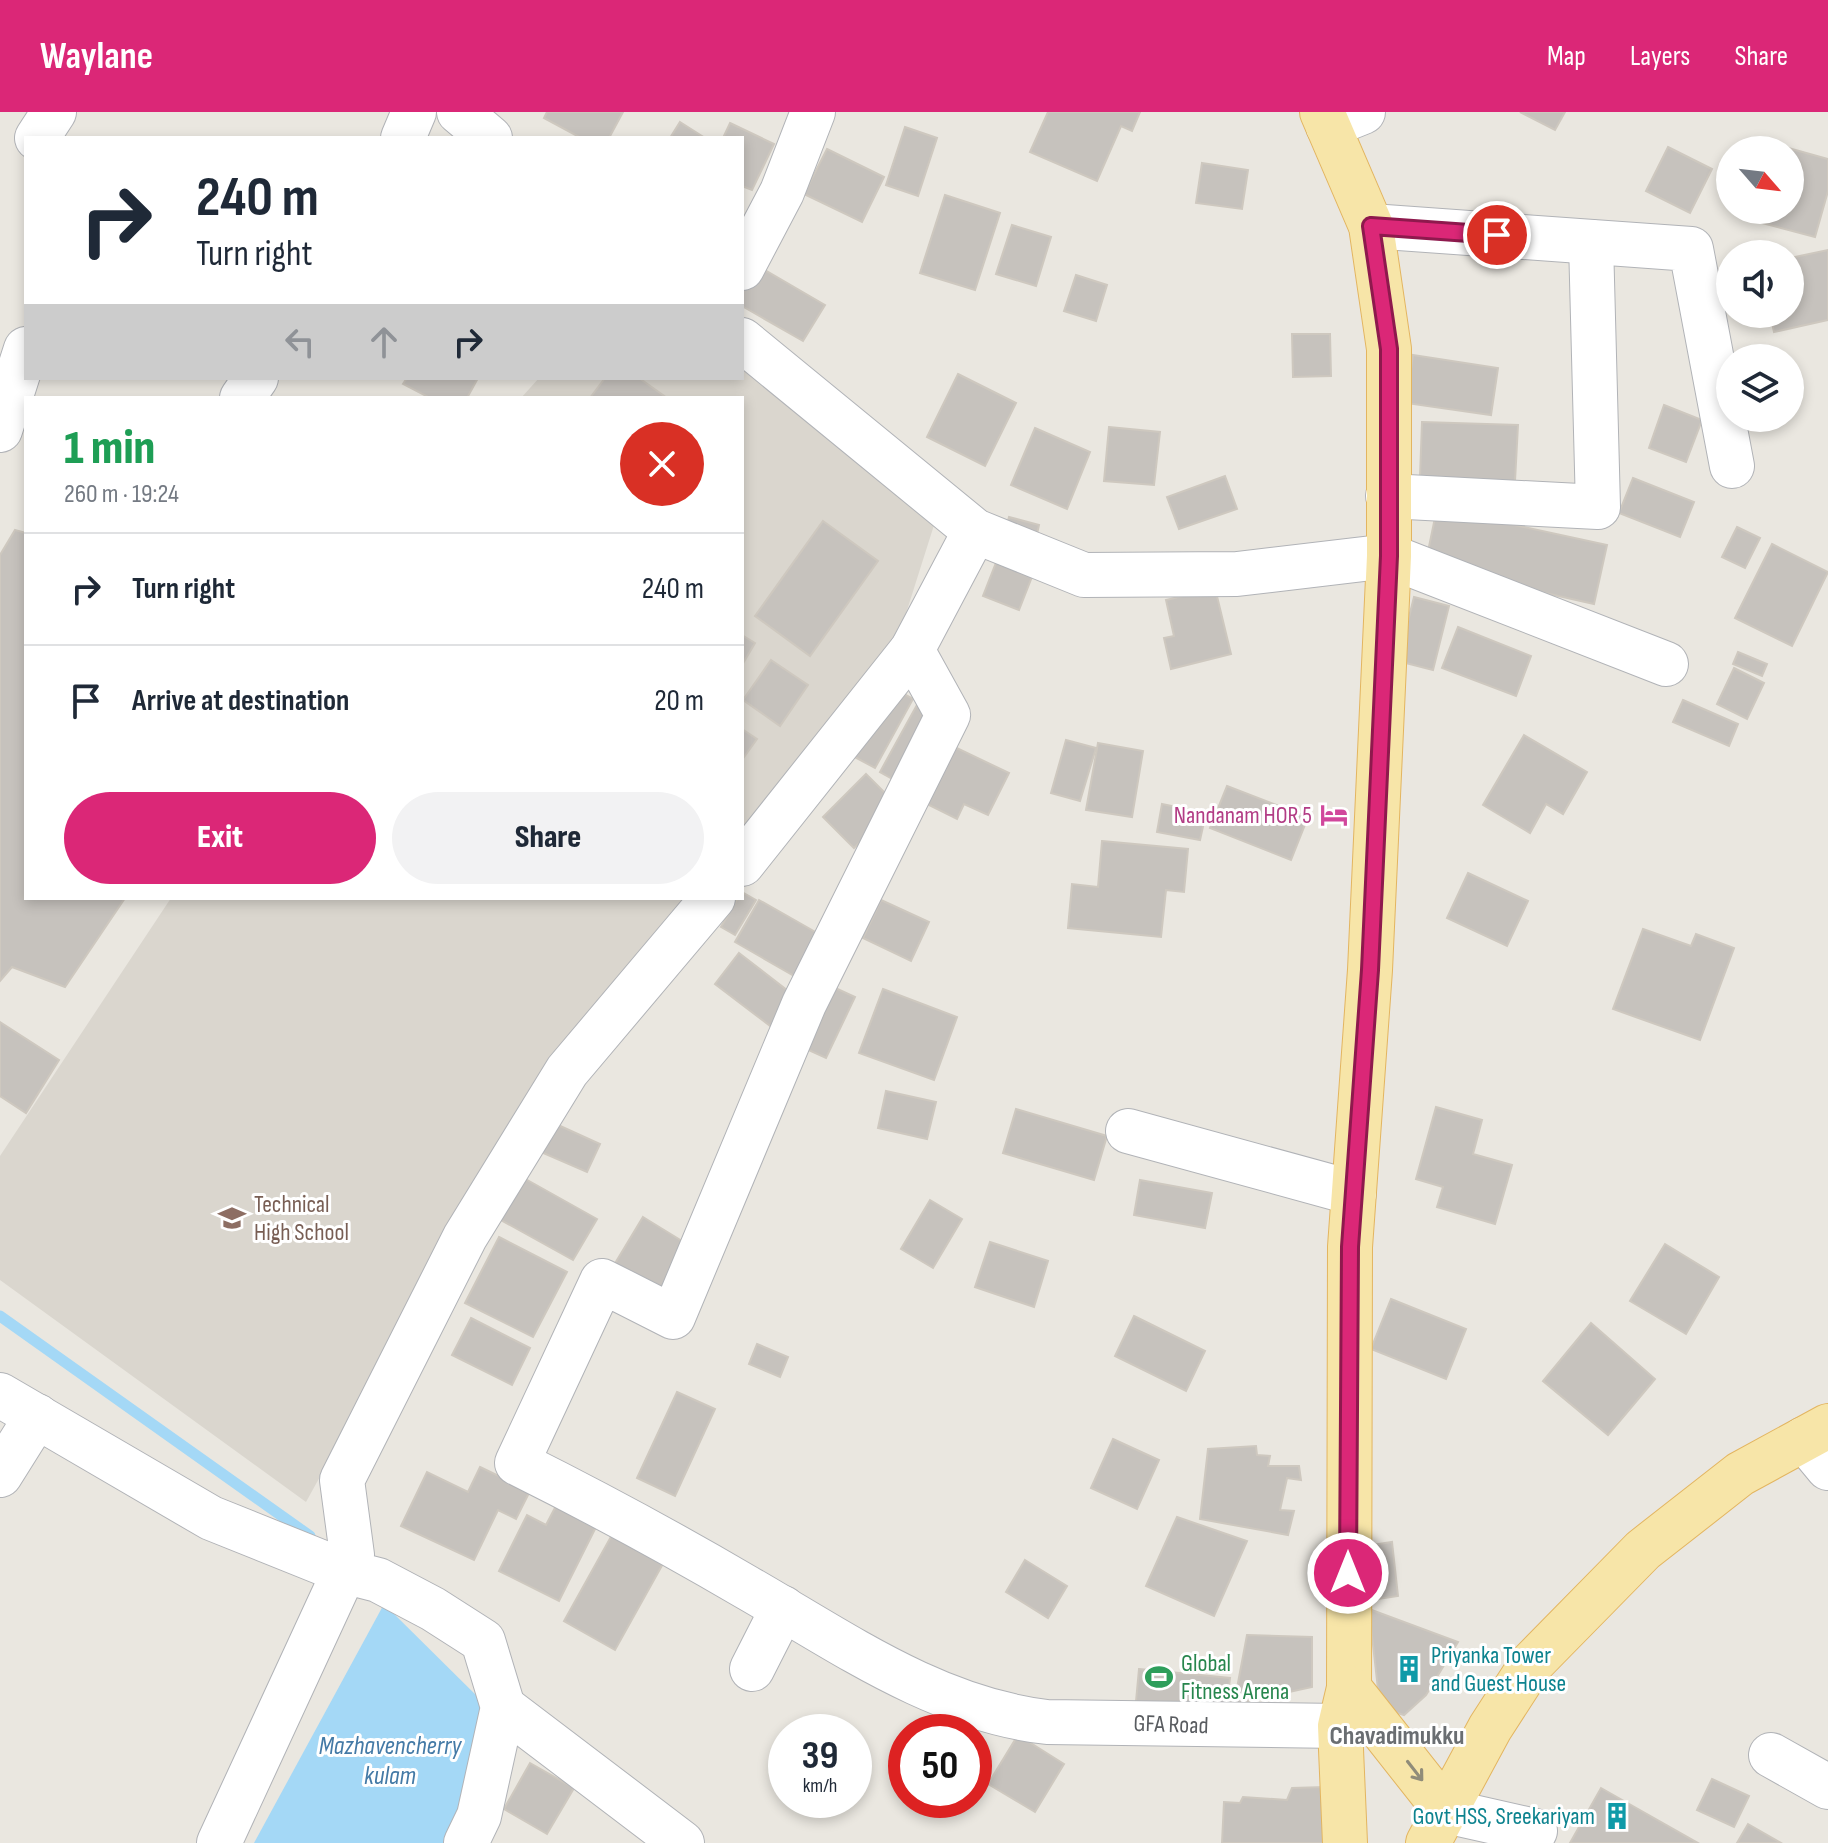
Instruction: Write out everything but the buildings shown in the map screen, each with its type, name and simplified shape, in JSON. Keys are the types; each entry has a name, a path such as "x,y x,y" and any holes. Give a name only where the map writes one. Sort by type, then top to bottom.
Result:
{"main road":[{"path":"1338,117 1371,226 1389,349 1389,556 1370,970 1354,1193 1347,1458 1345,1843"},
{"path":"1344,1707 1437,1827 1490,1728 1532,1663 1643,1550 1740,1474 1820,1445"}],"street":[{"path":"38,136 54,112"},
{"path":"404,136 414,112"},
{"path":"459,112 488,136"},
{"path":"744,264 782,192 813,112"},
{"path":"1371,226 1691,249 1732,466"},
{"path":"1388,496 1598,507 1591,242"},
{"path":"744,342 975,531 1084,575 1237,574 1389,556 1666,664"},
{"path":"0,430 24,355"},
{"path":"744,861 912,650 975,531"},
{"name":"GFA Road","path":"912,650 948,715 804,1004 673,1317 602,1281 517,1463 636,1523 899,1675 956,1702 1002,1717 1047,1722 1344,1707"},
{"path":"219,1843 352,1555 342,1480 465,1237 567,1071 711,900"},
{"path":"1128,1131 1354,1193"},
{"path":"0,1475 18,1405 211,1518 343,1571 378,1580 483,1641 503,1707 479,1816 466,1843"},
{"path":"752,1669 783,1608"},
{"path":"503,1707 682,1843"},
{"path":"1771,1755 1825,1784"},
{"path":"1437,1827 1535,1831"}],"shaded area":[{"path":"744,371 935,522 902,626 744,831 744,396 523,396 537,380 744,380"},
{"name":"Technical High School","path":"170,900 691,900 506,1140 306,1502 0,1280 0,1156"}],"water":[{"name":"Mazhavencherry kulam","path":"384,1604 488,1707 450,1843 254,1843"}],"waterway":[{"path":"0,1316 310,1536"}],"place":[{"name":"Nandanam HOR 5","path":"1334,815"},
{"name":"Technical High School","path":"232,1218"},
{"name":"Priyanka Tower and Guest House","path":"1409,1669"},
{"name":"Global Fitness Arena","path":"1159,1677"},
{"name":"Govt HSS, Sreekariyam","path":"1617,1816"}],"district":[{"name":"Chavadimukku","path":"1397,1735"}],"route":[{"path":"1348,1573 1350,1247 1370,970 1389,556 1389,349 1371,226 1497,235"}]}
